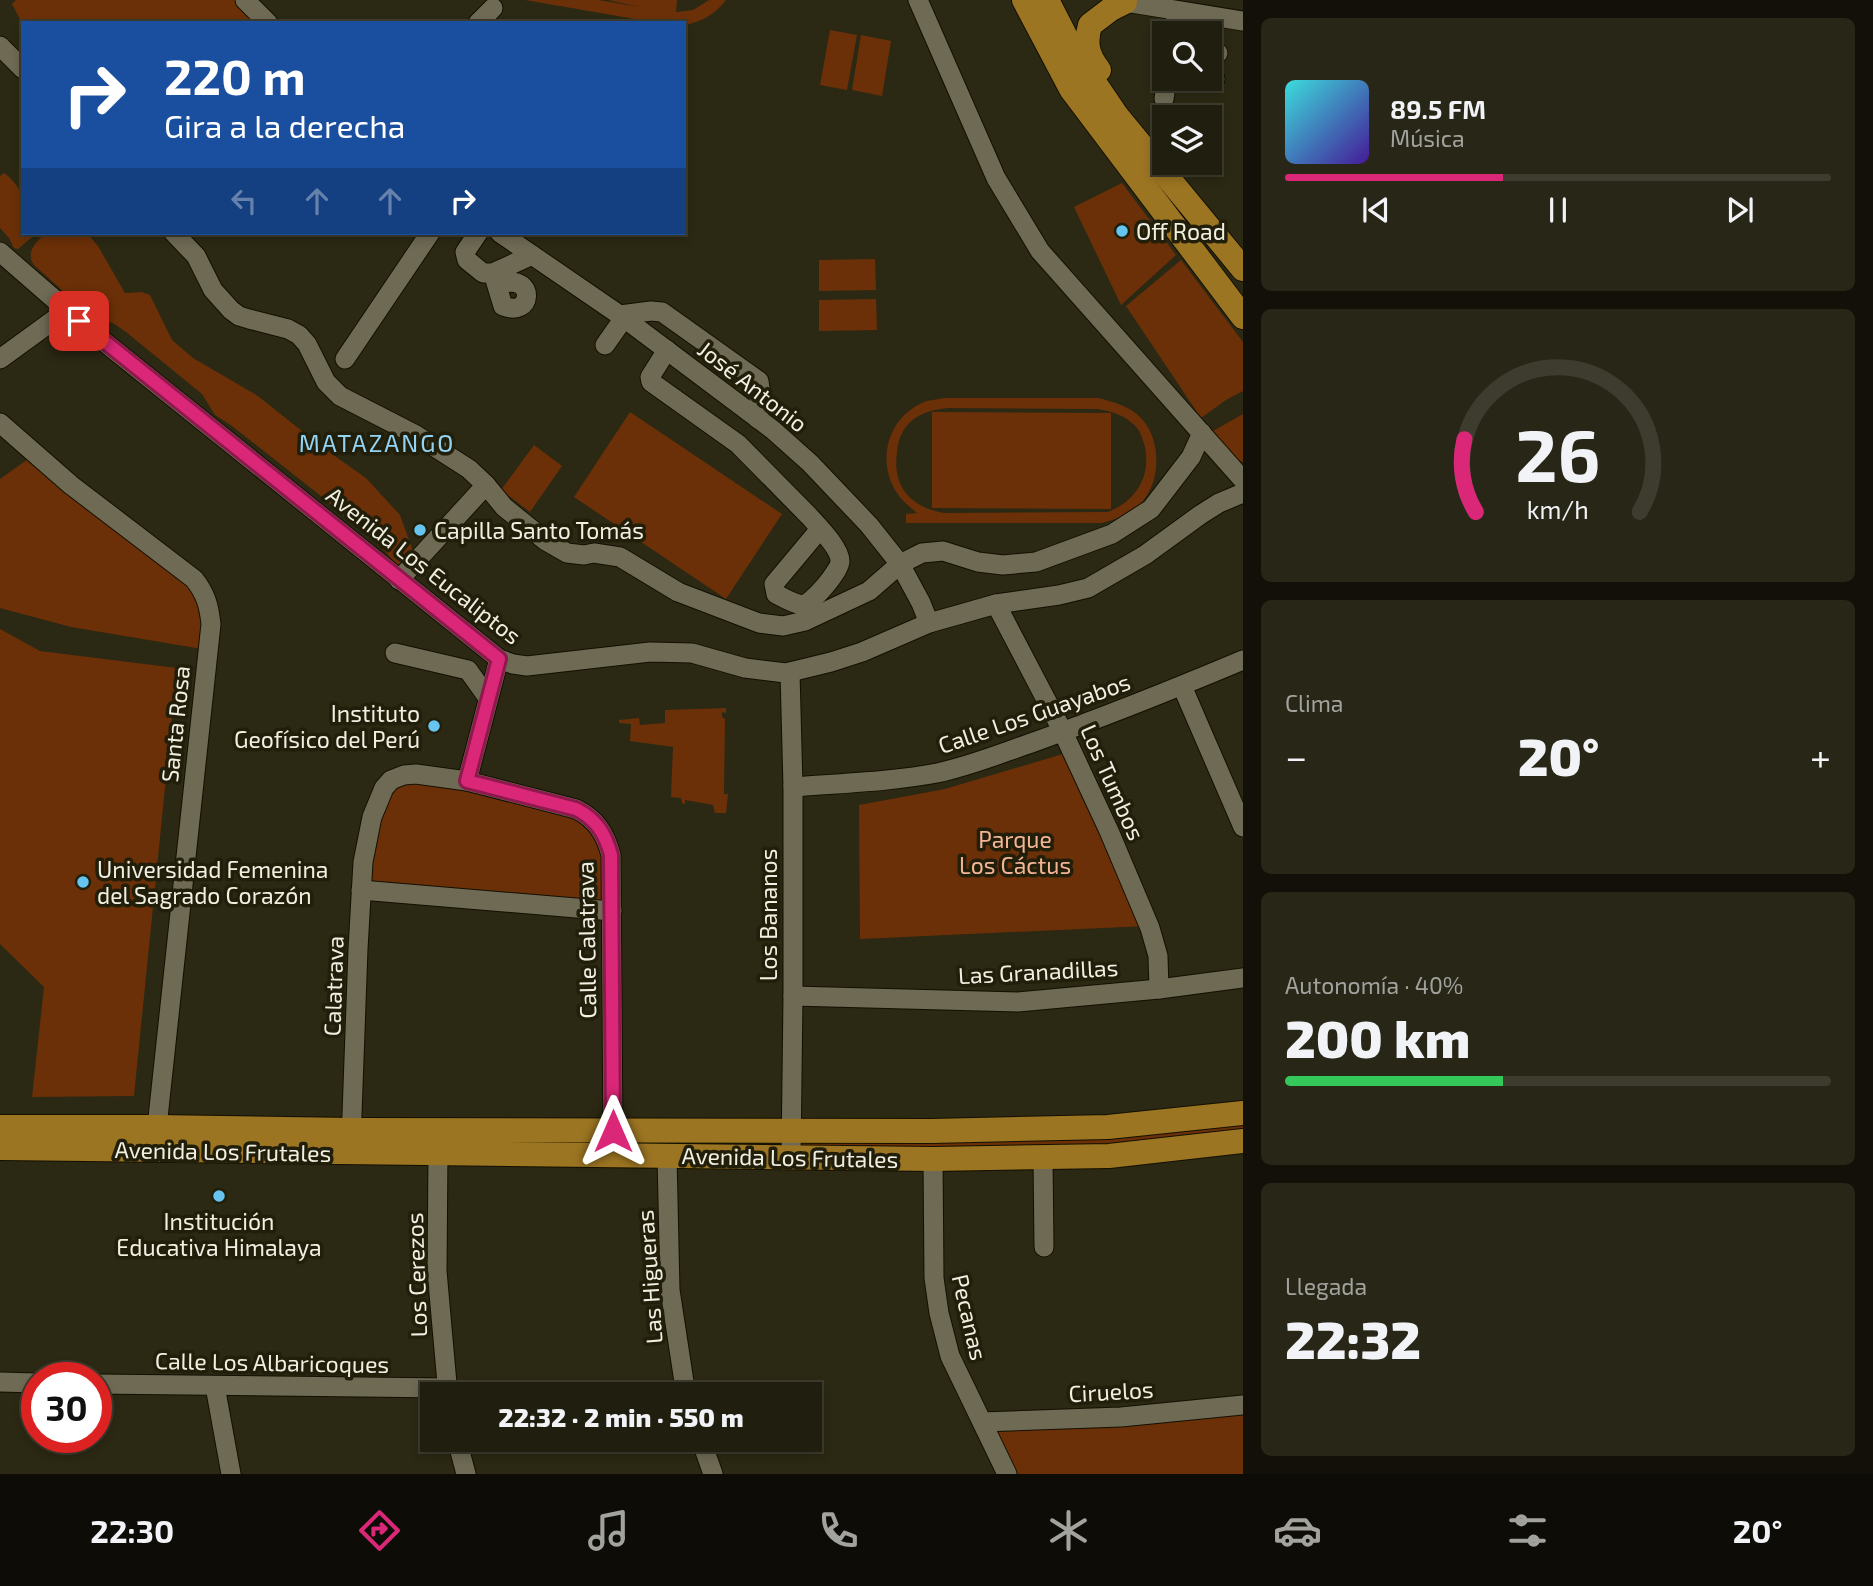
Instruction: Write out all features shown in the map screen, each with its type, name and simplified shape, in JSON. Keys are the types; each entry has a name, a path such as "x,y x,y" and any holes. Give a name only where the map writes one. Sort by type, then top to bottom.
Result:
{"main road":[{"path":"1024,0 1071,89 1243,317"},
{"path":"1047,0 1073,51 1116,116 1243,270"},
{"path":"1118,1 1090,24 1086,43 1093,63 1152,138"},
{"path":"1180,175 1201,201 1206,225"},
{"name":"Avenida Los Frutales","path":"5,1129 157,1126 352,1141 438,1153 791,1132 1108,1127 1243,1112"},
{"name":"Avenida Los Frutales","path":"0,1148 352,1141 613,1143 667,1156 933,1159 1109,1156 1243,1141"}],"street":[{"path":"245,0 266,21"},
{"path":"918,0 996,178 1040,251 1243,480"},
{"path":"1118,1 1243,21"},
{"path":"480,21 493,8"},
{"path":"1176,21 1177,11"},
{"path":"0,46 21,67"},
{"path":"1164,99 1165,91"},
{"path":"176,235 196,256 213,290 232,310 249,319 288,329 299,335 307,344 326,382 341,397 416,435 469,469 504,507 547,541 567,553 620,557 677,592 759,623 783,626 805,621 869,591 900,564 922,553 943,551 978,562 1003,565 1036,562 1112,534 1151,509 1191,457 1202,433"},
{"path":"345,359 429,235"},
{"path":"477,235 465,257 483,273 499,278 532,255"},
{"name":"José Antonio","path":"503,235 622,316 758,419 810,463 869,525 900,564 929,623"},
{"name":"Avenida Los Eucaliptos","path":"0,252 66,311 399,580 499,659 513,664 527,666 650,652 692,653 745,668 786,673 862,652 929,623 996,604 1059,596 1088,588 1145,555 1219,503 1243,492"},
{"path":"605,345 622,316 651,310 662,312 759,381 758,419"},
{"path":"0,359 66,311"},
{"path":"667,350 650,377 654,386 738,444 820,529"},
{"name":"Santa Rosa","path":"0,423 102,510 194,579 204,591 209,603 211,624 157,1126"},
{"path":"399,580 486,485"},
{"name":"Los Tumbos","path":"996,604 1063,732 1109,831 1150,928 1158,956 1159,989"},
{"path":"395,653 468,670 488,698"},
{"path":"467,781 499,659"},
{"name":"Calle Los Guayabos","path":"793,787 895,779 939,772 986,759 1063,732 1243,660"},
{"name":"Los Bananos","path":"790,672 793,787 791,1157"},
{"path":"1182,686 1243,827"},
{"name":"Calatrava","path":"352,1141 361,890 363,862 372,817 384,788 391,780 404,775 416,774 467,781"},
{"name":"Calle Calatrava","path":"467,781 576,809 590,817 607,839 611,855 613,1143"},
{"path":"361,890 612,911"},
{"name":"Las Granadillas","path":"793,996 1018,1002 1243,978"},
{"name":"Los Cerezos","path":"438,1153 437,1270 446,1382"},
{"name":"Las Higueras","path":"667,1156 670,1290 684,1382"},
{"path":"1043,1158 1044,1247"},
{"name":"Pecanas","path":"933,1159 934,1278 939,1313 950,1356 1007,1474"},
{"path":"0,1382 21,1383"},
{"name":"Calle Los Albaricoques","path":"112,1384 420,1390"},
{"path":"215,1386 230,1474"},
{"name":"Ciruelos","path":"982,1422 1121,1417 1243,1405"},
{"path":"460,1452 466,1474"},
{"path":"705,1452 713,1474"}],"green space":[{"path":"16,0 235,0 255,21 21,21 12,4"},
{"path":"525,0 599,0 639,7 608,0 677,0 676,12 693,10 709,0 726,0 708,17 697,22 686,25 686,21 646,21"},
{"path":"830,30 857,35 847,90 820,85"},
{"path":"861,35 891,41 882,96 852,90"},
{"path":"4,173 21,193 21,235 35,235 18,249 14,248 0,228 0,176"},
{"name":"Off Road","path":"1122,183 1176,255 1121,305 1074,207"},
{"path":"44,235 89,235 125,293 142,292 150,295 172,340 193,358 258,396 366,478 400,515 413,551 402,565 396,564 382,548 326,500 215,415 202,394 126,332 113,323 93,318 34,265 31,252"},
{"path":"875,259 876,290 819,291 819,260"},
{"path":"1181,260 1243,342 1243,391 1201,418 1126,306"},
{"path":"876,299 877,330 819,331 819,300"},
{"path":"942,398 1098,398 1121,405 1142,419 1149,428 1156,450 1152,485 1147,496 1136,508 1101,523 906,523 906,514 917,513 899,496 890,480 887,453 890,440 903,416 914,407","holes":["949,408 1097,409 1120,415 1135,425 1145,447 1146,468 1139,487 1134,495 1108,512 944,513 922,506 913,500 901,485 896,464 899,442 907,425 921,415"]},
{"path":"630,412 782,514 726,599 574,497"},
{"path":"932,412 1111,413 1111,509 932,508"},
{"path":"1243,414 1243,462 1235,459 1211,438 1213,431"},
{"path":"534,445 562,466 530,512 501,490"},
{"path":"31,457 190,582 203,605 202,649 71,627 0,608 0,479"},
{"name":"Universidad Femenina del Sagrado Corazón","path":"0,629 40,651 177,668 134,1096 32,1097 44,987 0,944"},
{"path":"726,708 722,717 725,719 724,794 728,794 726,813 715,813 713,805 685,800 685,804 681,798 671,797 673,747 630,741 631,724 619,723 619,720 639,718 640,725 665,723 665,710"},
{"name":"Parque Los Cáctus","path":"1063,754 1147,926 860,939 859,805 945,789"},
{"path":"423,779 587,819 599,841 606,901 371,885 371,855 383,807 393,787"},
{"path":"1243,1120 1243,1133 1105,1148 805,1150 800,1144 804,1138"},
{"path":"1243,1410 1243,1474 1012,1474 989,1427"}],"place":[{"name":"Off Road","path":"1122,231"},
{"name":"Capilla Santo Tomás","path":"420,530"},
{"name":"Instituto Geofísico del Perú","path":"434,726"},
{"name":"Universidad Femenina del Sagrado Corazón","path":"83,882"},
{"name":"Institución Educativa Himalaya","path":"219,1196"}],"district":[{"name":"MATAZANGO","path":"377,442"}],"route":[{"path":"79,321 499,659 467,781 584,813 600,828 607,839 611,855 613,1131"}]}
